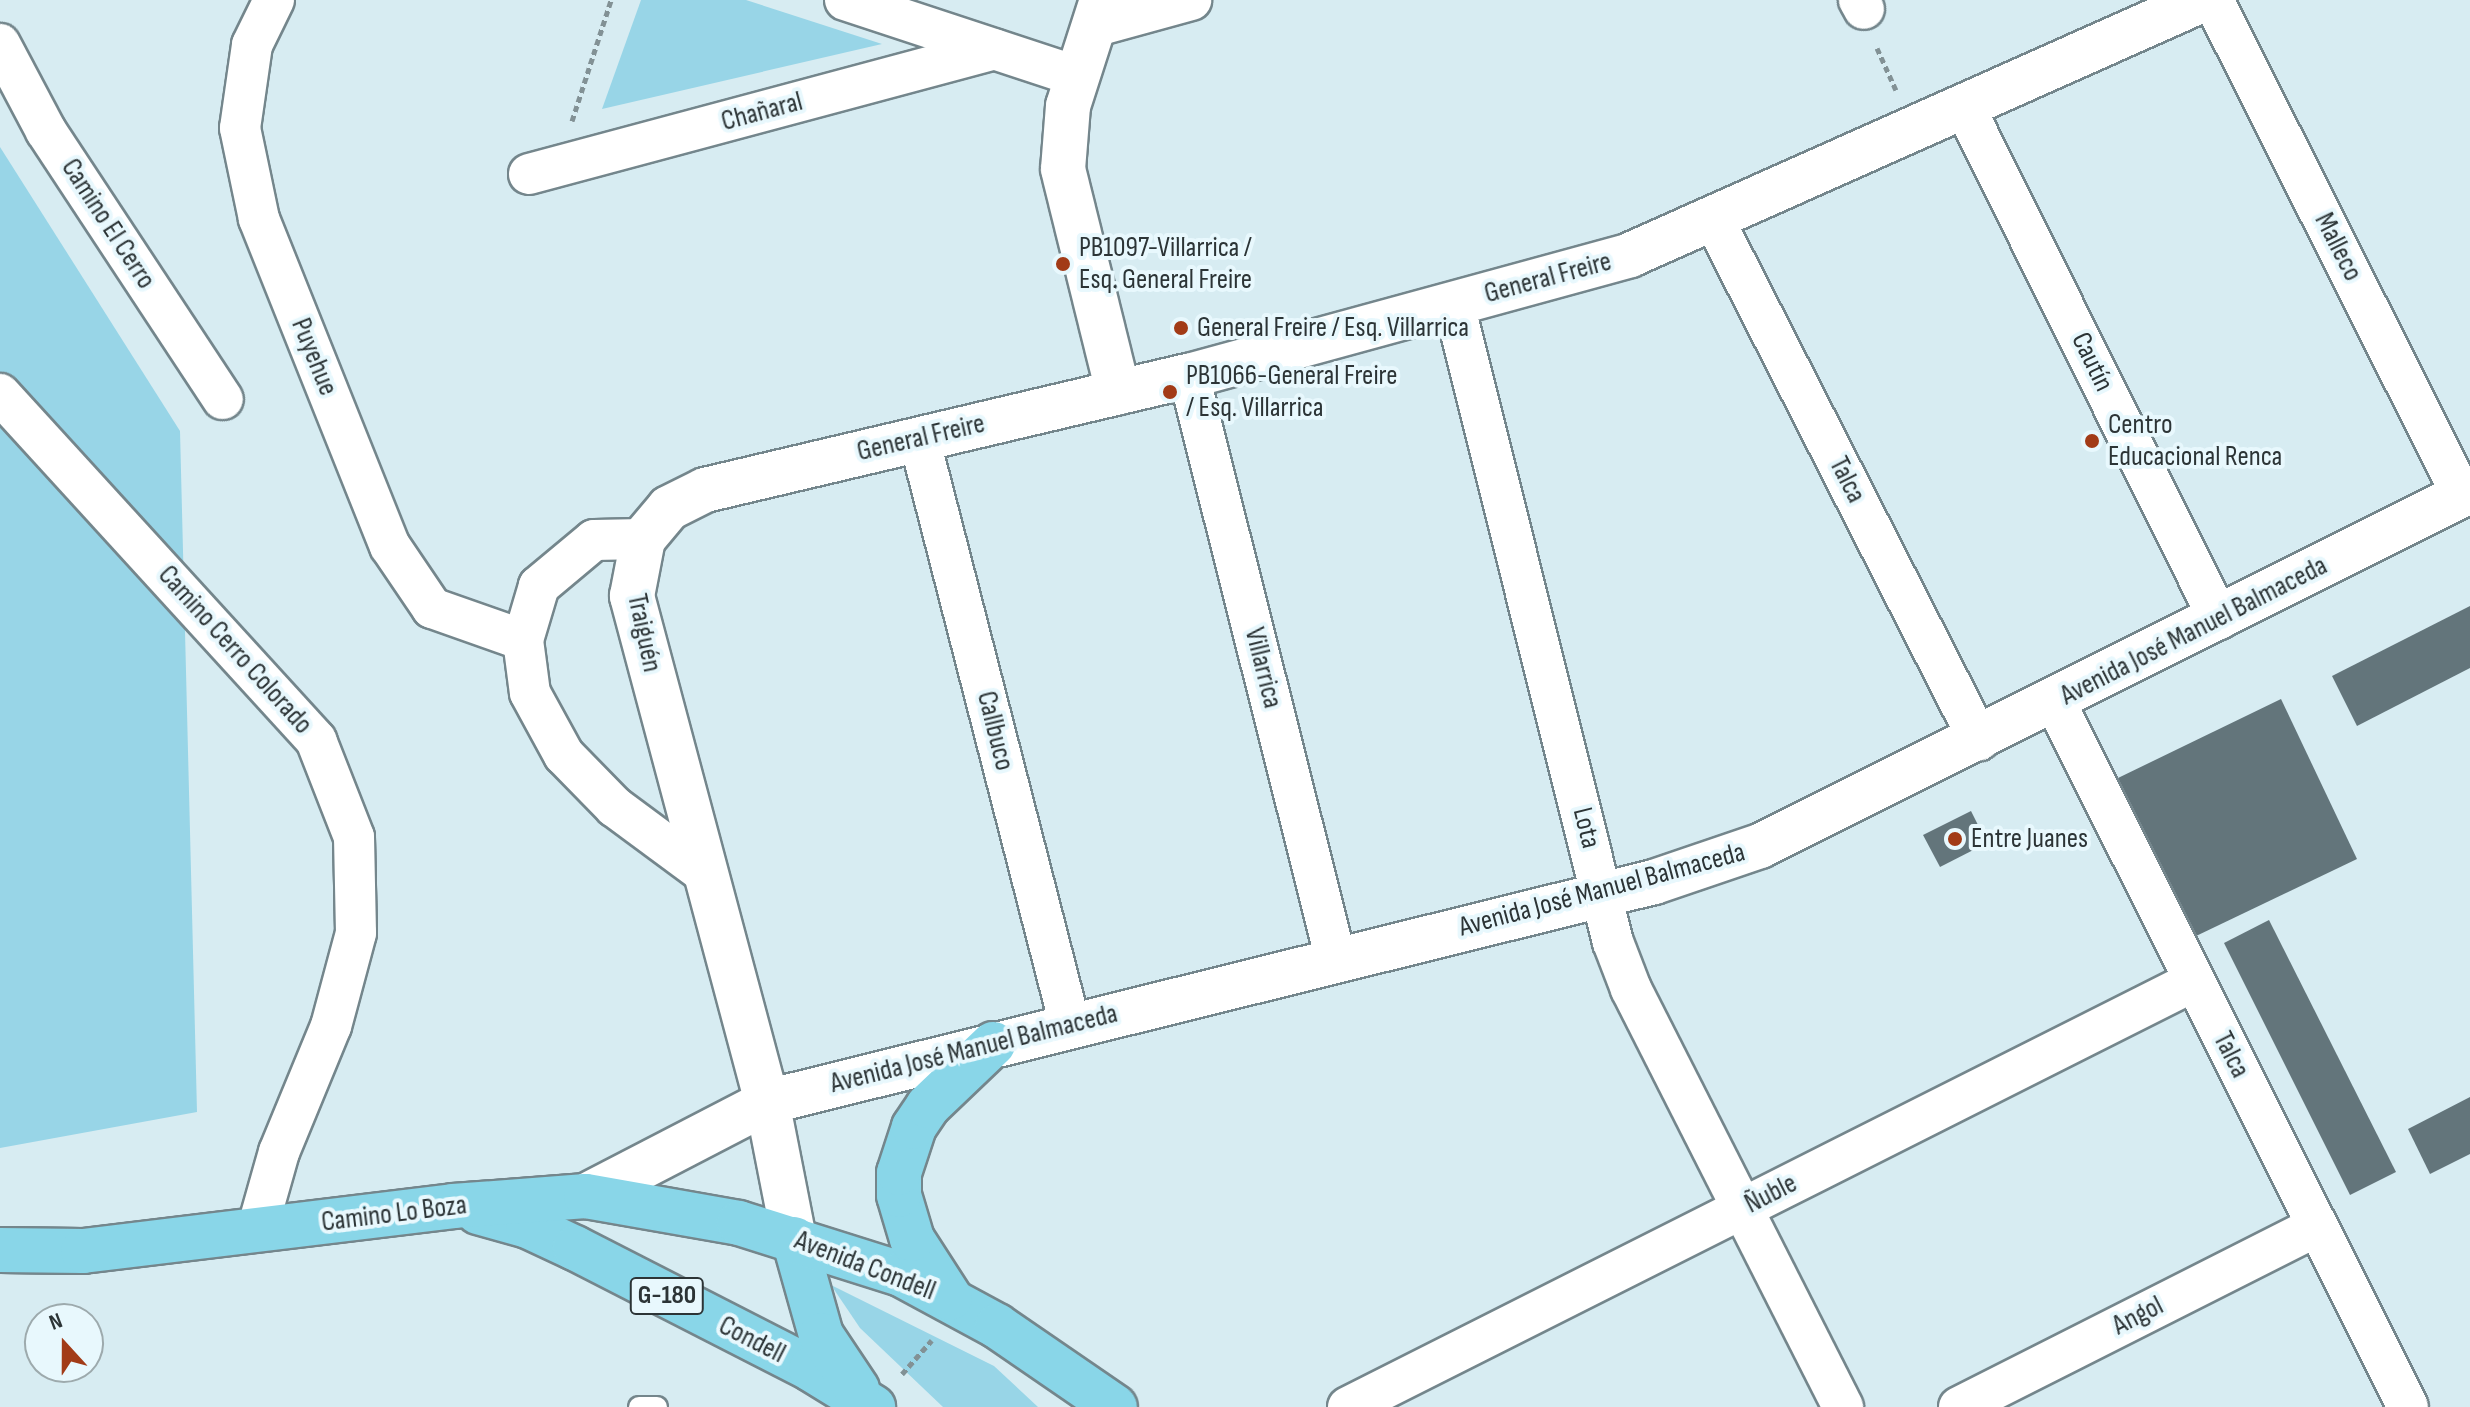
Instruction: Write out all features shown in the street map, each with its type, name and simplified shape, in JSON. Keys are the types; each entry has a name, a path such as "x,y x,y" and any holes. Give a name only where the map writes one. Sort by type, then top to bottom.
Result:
{"main road":[{"path":"952,1300 912,1239 899,1195 899,1173 914,1127 928,1106 993,1044"},
{"name":"Camino Lo Boza","path":"0,1250 83,1251 453,1206 586,1196"},
{"name":"Avenida Condell","path":"586,1196 683,1211 794,1239 901,1274 952,1300 1115,1407"},
{"name":"Condell","path":"453,1206 528,1226 811,1369 873,1407"},
{"path":"794,1239 821,1335 873,1407"}],"street":[{"name":"Puyehue","path":"274,0 252,45 240,128 259,219 390,546 432,608 523,640"},
{"path":"845,0 1076,76"},
{"path":"1118,392 1067,200 1064,137 1076,76 1098,14 1191,0"},
{"name":"General Freire","path":"643,539 669,508 705,490 1189,376 1630,255 2202,0"},
{"name":"Malleco","path":"2213,0 2466,493"},
{"name":"Camino El Cerro","path":"0,44 46,131 223,399"},
{"name":"Chañaral","path":"543,170 994,49"},
{"name":"Cautín","path":"1964,106 2219,619"},
{"name":"Talca","path":"1714,220 1979,740"},
{"name":"Lota","path":"1454,304 1602,895 1631,989 1843,1407"},
{"name":"Villarrica","path":"1189,376 1336,960"},
{"name":"Camino Cerro Colorado","path":"0,394 316,740 354,837 356,933 331,1026 279,1152 257,1230"},
{"name":"Callbuco","path":"919,438 1070,1025"},
{"name":"Avenida José Manuel Balmaceda","path":"767,1102 1602,895 1760,846 2055,702 2466,493"},
{"path":"643,539 594,540 539,586 523,640 530,693 564,755 615,807 707,875"},
{"name":"Traiguén","path":"643,539 632,596 767,1102 794,1239"},
{"name":"Talca","path":"2055,702 2408,1407"},
{"name":"Ñuble","path":"1348,1407 2194,981"},
{"name":"Camino Lo Boza","path":"586,1196 767,1102"},
{"name":"Angol","path":"1959,1407 2317,1226"}],"lane":[{"path":"639,1407 657,1407"}],"path":[{"path":"543,170 611,0"},
{"path":"1862,5 1914,129"}],"shaded area":[{"path":"641,0 746,0 882,44 602,109"},
{"path":"0,147 180,431 197,1112 0,1148"},
{"path":"831,1285 994,1366 1038,1407 943,1407 860,1328"}],"building":[{"path":"2470,606 2470,668 2357,726 2332,676"},
{"path":"2281,699 2357,859 2194,937 2118,778"},
{"name":"Entre Juanes","path":"1971,811 1987,843 1940,867 1923,835"},
{"path":"2269,920 2396,1172 2350,1195 2224,943"},
{"path":"2470,1097 2470,1154 2430,1174 2408,1129"}],"place":[{"name":"PB1097-Villarrica / Esq. General Freire","path":"1063,264"},
{"name":"General Freire / Esq. Villarrica","path":"1181,328"},
{"name":"PB1066-General Freire / Esq. Villarrica","path":"1170,392"},
{"name":"Centro Educacional Renca","path":"2092,441"},
{"name":"Entre Juanes","path":"1955,839"}]}
